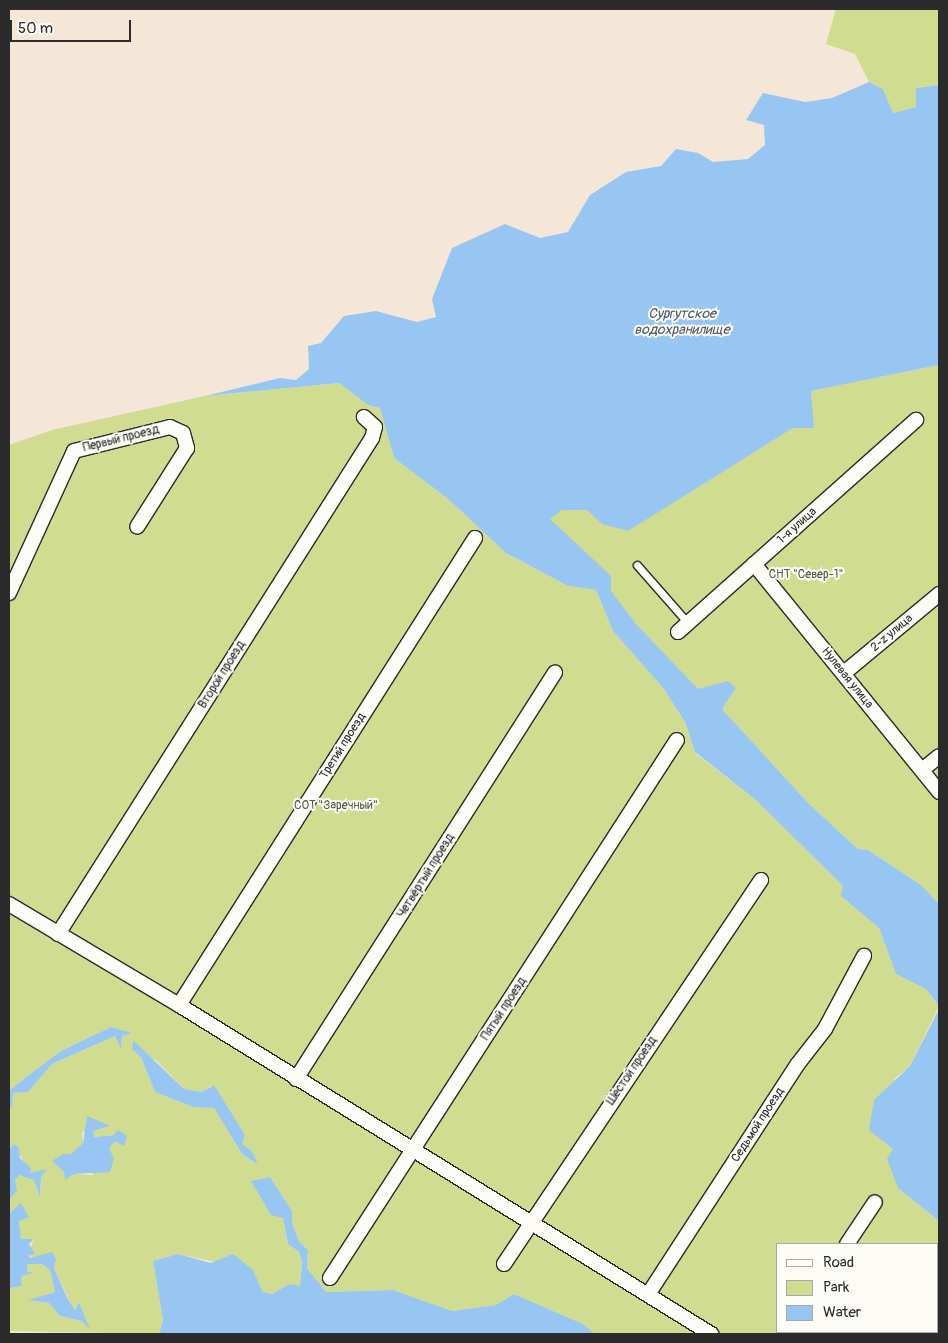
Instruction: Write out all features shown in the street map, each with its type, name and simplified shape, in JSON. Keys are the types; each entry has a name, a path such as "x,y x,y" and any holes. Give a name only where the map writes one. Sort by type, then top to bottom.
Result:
{"street":[{"name":"Второй проезд","path":"58,934 372,438 375,427 364,417"},
{"name":"1-я улица","path":"683,628 916,420"},
{"name":"Первый проезд","path":"9,593 74,451 170,427 183,432 187,448 137,527"},
{"name":"Третий проезд","path":"179,1004 475,538"},
{"name":"Нулевая улица","path":"754,564 939,792"},
{"name":"2-z улица","path":"844,673 939,594"},
{"name":"Четвёртый проезд","path":"296,1079 555,673"},
{"name":"Пятый проезд","path":"330,1278 678,740"},
{"path":"922,770 939,756"},
{"name":"Шестой проезд","path":"504,1264 529,1223 761,880"},
{"path":"9,904 179,1004 296,1079 529,1223 649,1293 712,1334"},
{"name":"Седьмой проезд","path":"649,1293 797,1065 824,1029 864,956"},
{"path":"848,1243 876,1202"}],"lane":[{"path":"637,565 683,628"}],"green space":[{"path":"836,9 939,9 939,85 916,88 916,107 893,113 883,89 869,82 855,54 826,44"},
{"name":"СНТ \"Север-1\"","path":"939,365 939,904 921,885 868,850 858,849 809,804 722,709 736,688 728,681 698,690 636,624 549,519 562,510 587,510 602,524 750,454 793,428 813,428 811,391"},
{"name":"СОТ \"Заречный\"","path":"339,383 368,405 380,408 394,458 447,498 506,553 568,586 596,590 613,631 664,689 685,722 695,753 757,801 843,886 842,897 879,928 896,974 926,989 939,1006 910,1066 894,1079 893,1149 898,1188 939,1221 939,1334 595,1334 583,1324 514,1294 497,1305 452,1311 393,1290 326,1292 307,1268 308,1250 299,1241 292,1223 292,1211 270,1177 251,1181 283,1218 288,1244 299,1252 302,1263 300,1287 289,1284 272,1294 263,1292 253,1270 178,1254 153,1261 163,1320 159,1334 9,1331 9,1273 22,1286 21,1276 32,1272 27,1271 27,1264 42,1264 50,1270 55,1292 30,1300 49,1303 60,1316 82,1321 79,1302 75,1312 54,1268 27,1255 34,1239 21,1239 19,1221 22,1203 9,1214 9,1179 15,1180 19,1175 34,1180 40,1196 41,1177 46,1170 30,1173 14,1144 9,1149 9,1108 12,1107 12,1093 28,1092 52,1064 115,1036 121,1048 122,1036 131,1033 111,1027 61,1051 9,1091 9,445 52,430 205,396","holes":["141,1057 156,1060 184,1089 202,1092 213,1085 242,1144 252,1151 257,1165 242,1154 214,1108 193,1107 155,1092","108,1127 93,1131 93,1137 114,1135 115,1141 92,1175 74,1174 65,1179 64,1172 71,1155 83,1143 82,1132"]}],"water":[{"name":"Сургутское водохранилище","path":"869,82 883,89 893,113 916,107 916,88 939,85 939,365 811,391 814,428 793,428 628,531 602,524 587,510 562,510 550,519 611,576 611,591 636,624 698,689 728,681 736,688 722,709 809,804 858,849 868,850 921,885 939,904 939,1006 926,989 896,974 879,928 841,896 843,886 757,801 695,752 685,722 664,689 613,631 596,590 568,586 506,553 447,498 394,458 380,408 368,405 339,383 205,396 280,378 296,380 309,369 308,346 321,343 344,316 376,311 417,322 436,317 432,299 452,248 505,224 540,238 568,232 590,195 626,172 661,166 676,149 698,153 713,162 748,159 765,145 764,125 746,120 763,93 805,102 832,98"},
{"path":"939,1009 939,1221 898,1188 887,1159 893,1149 869,1130 874,1100 910,1066"},
{"path":"111,1027 132,1033 122,1036 121,1049 115,1036 52,1064 28,1092 13,1093 12,1107 9,1108 9,1091 29,1075 61,1051"},
{"path":"133,1040 184,1089 202,1092 214,1085 245,1135 242,1144 252,1151 258,1165 242,1154 214,1108 193,1107 155,1092 141,1057 132,1049"},
{"path":"87,1116 110,1126 93,1131 94,1137 114,1135 118,1130 127,1136 124,1146 115,1141 109,1149 114,1158 110,1172 74,1174 65,1180 64,1172 52,1161 63,1154 71,1154 83,1143"},
{"path":"14,1144 19,1148 20,1158 31,1168 30,1173 47,1169 41,1177 40,1197 34,1180 19,1175 15,1180 17,1191 9,1199 9,1149"},
{"path":"270,1177 292,1211 292,1223 299,1241 308,1250 307,1268 326,1292 393,1290 452,1311 496,1305 514,1294 583,1324 595,1334 159,1334 163,1320 153,1261 178,1254 211,1263 233,1254 253,1270 263,1292 272,1294 289,1284 300,1286 302,1262 299,1252 288,1244 283,1218 271,1215 251,1181"},
{"path":"21,1203 29,1217 19,1221 21,1239 34,1239 29,1244 35,1254 28,1255 30,1258 52,1252 56,1259 54,1268 67,1297 75,1311 79,1302 90,1330 82,1321 60,1316 49,1303 28,1300 55,1292 50,1270 42,1264 27,1264 27,1271 33,1273 21,1276 22,1286 9,1288 9,1214"}]}
